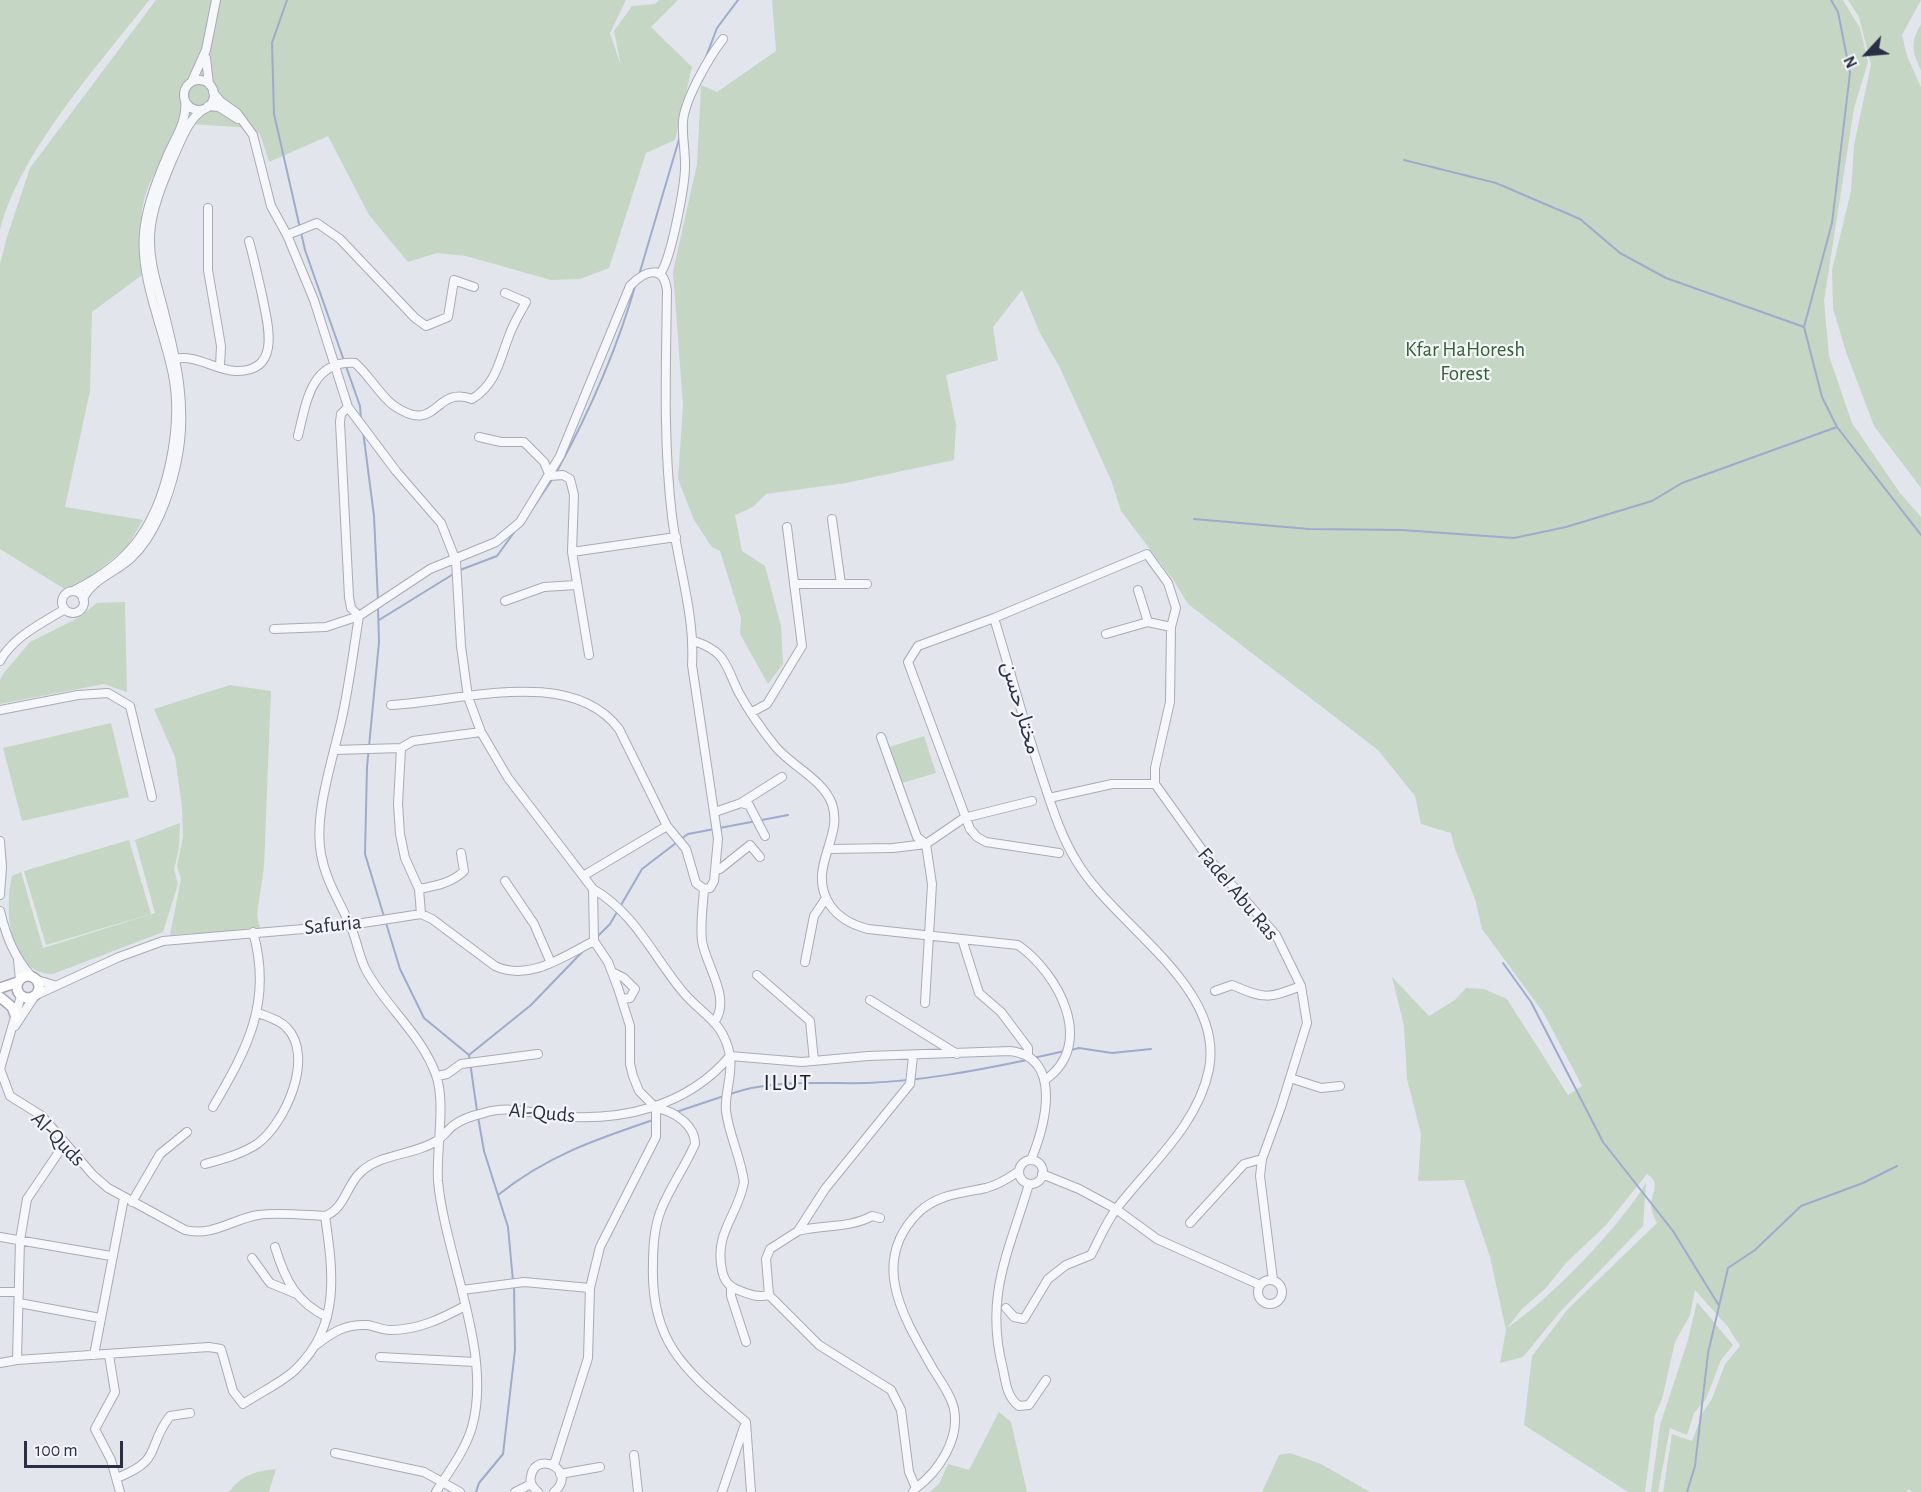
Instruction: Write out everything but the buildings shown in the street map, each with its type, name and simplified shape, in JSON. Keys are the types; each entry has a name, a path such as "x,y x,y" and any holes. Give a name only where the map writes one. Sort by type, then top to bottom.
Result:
{"main road":[{"path":"0,988 34,978 39,989 35,996 0,995"},
{"path":"19,981 20,995"},
{"path":"0,995 12,1006 15,1017"}],"street":[{"path":"65,609 71,612 78,611 89,589 138,551 167,495 178,455 182,423 181,383 145,266 143,245 151,198 164,162 185,118 184,90 196,76 206,50 216,0"},
{"path":"660,274 664,269 674,231 685,165 683,119 707,60 723,39"},
{"path":"65,609 63,597 112,566 128,552 140,536 157,503 167,471 176,427 175,388 173,359 153,269 151,227 160,192 178,146 193,118 206,107 211,88 206,71 206,50"},
{"path":"191,82 200,80 211,88 237,113 251,133 271,206 287,235 314,300 337,365 348,407 396,471 441,523 456,561 461,646 468,698 481,732 508,778 593,889 608,898 641,932 684,993 715,1021 730,1056 730,1086 726,1112 744,1182 742,1194 721,1238 719,1251 723,1277 731,1287 756,1297 769,1294"},
{"path":"185,100 195,109 206,107 225,110 251,133"},
{"path":"208,208 208,270 222,353 220,366"},
{"path":"287,235 317,223 340,239 415,318 426,326 448,317 454,280 474,287"},
{"path":"173,359 193,358 238,371 252,368 263,360 269,345 268,327 249,241"},
{"path":"274,629 326,627 359,616 430,569 456,561 509,534 550,476 630,286 645,275 654,272 660,274 666,282 667,291 668,441 672,516 694,641 692,665 718,839 716,869 710,888 704,889 696,883 686,849 667,826 620,729 598,707 573,698 518,690 468,698 391,705"},
{"path":"297,436 313,384 326,369 337,365 355,363 393,404 416,416 430,414 443,401 455,395 472,399 496,376 509,335 526,302 505,293"},
{"path":"348,407 341,414 340,422 346,551 351,608 359,616"},
{"path":"478,437 501,442 524,442 544,462 550,476"},
{"path":"550,476 563,476 570,479 573,486 572,552 589,655"},
{"path":"832,519 841,584"},
{"path":"752,712 767,704 802,646 787,526"},
{"path":"572,552 676,537"},
{"path":"1049,798 1112,784 1155,784 1155,768 1170,702 1171,627 1176,608 1168,583 1147,554 994,618 918,646 908,662 964,818 977,837 986,842 1059,853"},
{"path":"794,584 867,584"},
{"path":"506,601 544,587 576,585"},
{"path":"1138,590 1148,622"},
{"path":"73,591 80,594 83,599"},
{"path":"0,661 6,651 20,639 65,609"},
{"path":"359,616 325,793 320,851 332,892 350,925 366,970 423,1049 437,1076 441,1121 438,1141 438,1179 443,1219 462,1290 475,1362 472,1426 464,1448 436,1492"},
{"name":"مختار حسن","path":"994,618 1049,798 1062,833 1078,864 1188,987 1206,1025 1211,1046 1204,1087 1180,1131 1116,1209 1090,1256 1066,1265 1048,1279 1024,1319 1014,1317 1006,1308"},
{"path":"1106,634 1148,622 1171,627"},
{"path":"694,641 713,649 723,657 739,692 776,747 828,795 834,816 820,876 826,898 834,910 855,926 1018,945 1033,955 1062,996 1070,1019 1069,1043 1065,1058 1057,1072 1046,1080"},
{"path":"0,710 78,695 108,693 130,706 152,796"},
{"path":"335,750 401,748 413,741 481,732"},
{"path":"881,737 917,837 926,844 932,884 931,935 925,1003"},
{"path":"401,748 398,804 400,834 405,858 419,889 421,914 432,919 495,966 507,971 537,969 594,941"},
{"path":"715,812 741,803 782,777"},
{"name":"Fadel Abu Ras","path":"1155,784 1208,858 1276,935 1301,986 1307,1023 1262,1159 1261,1193 1273,1280"},
{"path":"828,849 893,848 926,844 964,818 1032,801"},
{"path":"741,803 749,805 765,836"},
{"path":"583,876 667,826"},
{"path":"0,841 2,867 0,895"},
{"path":"716,869 720,869 750,845 760,857"},
{"path":"419,889 436,886 464,872 460,853"},
{"path":"505,881 534,924 551,963"},
{"path":"593,889 594,941 612,972 622,999 630,1026 630,1064 639,1092 656,1108 668,1110 690,1126 695,1136 695,1144 662,1208 656,1225 652,1284 658,1323 691,1375 746,1422 751,1492"},
{"path":"704,889 702,943 721,1000 721,1012 715,1021"},
{"path":"805,963 814,916 826,898"},
{"path":"0,911 3,935 17,958 34,978 55,985"},
{"name":"Safuria","path":"35,996 119,957 163,941 350,925 421,914"},
{"path":"213,1107 235,1069 258,1013 260,955 253,932"},
{"path":"962,939 979,993 1001,1012 1028,1048 1028,1055"},
{"path":"17,958 19,981"},
{"path":"612,972 624,978 635,989 630,998 622,999"},
{"path":"757,975 810,1021 814,1061"},
{"path":"1215,992 1232,985 1260,997 1271,997 1301,986"},
{"name":"Al-Quds","path":"20,995 0,1069 10,1096 42,1116 93,1175 128,1200 185,1230 196,1233 209,1231 256,1215 325,1216 336,1210 356,1178 368,1166 438,1141 455,1124 498,1109 594,1117 625,1115 656,1108 704,1082 730,1056"},
{"path":"11,1032 35,996"},
{"path":"870,1000 957,1054"},
{"path":"205,1164 231,1156 258,1143 273,1129 291,1094 299,1058 294,1037 278,1022 258,1013"},
{"path":"730,1056 814,1061 868,1056 1010,1052 1028,1055 1036,1063 1046,1080 1046,1111 1040,1139 1031,1160"},
{"path":"437,1076 447,1074 460,1064 538,1054"},
{"path":"798,1231 825,1189 910,1084 913,1056"},
{"path":"1290,1078 1321,1088 1340,1086"},
{"path":"554,1466 588,1358 590,1288 600,1247 656,1137 656,1108"},
{"path":"94,1355 111,1256 128,1200 160,1154 187,1132"},
{"path":"17,1360 20,1240 27,1199 65,1143"},
{"path":"1190,1223 1245,1164 1262,1159"},
{"path":"879,1218 872,1216 837,1228 815,1227 798,1231 770,1250 766,1260 769,1294 819,1345 891,1390 901,1410 909,1472 914,1490 941,1464 955,1422 949,1396 902,1310 894,1285 892,1262 896,1244 906,1226 921,1210 941,1198 988,1188 1019,1171 1023,1163 1031,1160 1039,1163 1042,1174 1038,1181 1029,1184 1022,1180 1019,1171"},
{"path":"1042,1174 1079,1189 1116,1209 1157,1239 1260,1285"},
{"path":"1029,1184 999,1276 996,1343 1011,1400 1019,1406 1029,1405 1046,1380"},
{"path":"316,1345 327,1317 333,1285 325,1216"},
{"path":"0,1237 111,1256"},
{"path":"275,1247 294,1293 311,1309 327,1317"},
{"path":"252,1258 270,1283 294,1293"},
{"path":"1273,1280 1278,1283 1282,1291 1276,1303 1268,1304 1261,1300 1258,1293 1260,1285 1273,1280"},
{"path":"462,1290 524,1282 590,1288"},
{"path":"731,1287 731,1296 746,1342"},
{"path":"0,1293 19,1292"},
{"path":"19,1303 100,1318"},
{"path":"0,1364 17,1360 209,1347 221,1349 233,1391 243,1404 297,1370 316,1345 338,1328 367,1325 388,1330 415,1328 435,1322 465,1306"},
{"path":"110,1355 116,1392 95,1429 106,1448 120,1492"},
{"path":"380,1357 475,1362"},
{"path":"117,1478 144,1465 153,1454 163,1426 170,1416 190,1413"},
{"path":"722,1492 746,1422"},
{"path":"335,1453 424,1472 460,1492"},
{"path":"634,1455 638,1492"},
{"path":"538,1492 531,1484 531,1474 536,1466 545,1463 554,1466 560,1473 561,1483 554,1492"},
{"path":"560,1473 600,1467"},
{"path":"515,1492 531,1484"}],"green space":[{"path":"0,0 149,0 63,110 43,140 10,200 0,230"},
{"path":"156,0 626,0 610,33 621,66 614,31 632,6 655,4 659,0 678,0 651,27 692,67 675,140 646,153 609,268 580,279 551,280 466,256 437,253 408,262 369,215 328,136 269,162 260,134 251,128 192,124 162,162 146,192 141,227 142,275 92,312 90,391 65,507 143,520 127,547 71,593 0,549 0,264 30,168"},
{"name":"Kfar HaHoresh Forest","path":"772,0 1843,0 1860,28 1868,62 1854,108 1824,301 1829,356 1852,423 1900,493 1921,517 1921,1492 1912,1492 1909,1489 1906,1492 1663,1492 1672,1434 1692,1441 1703,1412 1712,1399 1725,1364 1740,1346 1728,1327 1695,1290 1690,1315 1675,1342 1662,1399 1655,1415 1645,1492 1628,1492 1524,1425 1532,1356 1568,1309 1657,1223 1651,1207 1654,1181 1647,1174 1606,1225 1566,1263 1545,1289 1522,1309 1507,1328 1544,1299 1582,1262 1618,1221 1646,1183 1643,1226 1559,1313 1523,1357 1500,1363 1506,1330 1490,1257 1464,1180 1418,1181 1421,1134 1407,1079 1404,1026 1392,977 1429,1016 1455,1000 1466,988 1484,989 1507,999 1568,1095 1582,1086 1543,1012 1482,929 1475,899 1451,833 1421,824 1415,796 1378,750 1188,604 1174,581 1121,511 1111,480 1060,368 1040,333 1022,290 993,327 998,360 946,375 956,425 954,460 846,483 766,494 753,507 735,515 742,551 765,566 781,626 783,664 768,684 740,634 741,618 720,551 712,547 694,520 678,479 683,405 673,272 697,164 701,85 717,92 776,51"},
{"path":"1848,0 1921,0 1902,35 1907,56 1921,87 1921,488 1874,426 1846,352 1833,308 1832,270 1851,191 1854,145 1871,65 1859,17"},
{"path":"1921,24 1921,70 1914,42"},
{"path":"125,602 127,692 104,684 0,704 0,680 30,642 78,618 97,603"},
{"path":"230,685 271,691 264,867 257,914 260,929 170,935 181,879 177,866 183,837 182,807 175,757 154,709"},
{"path":"111,723 129,797 22,821 3,748"},
{"path":"924,736 936,773 902,783 890,747"},
{"path":"180,823 179,848 174,870 178,884 163,932 53,974 38,971 26,963 18,952 10,922 12,876 21,872 43,948 155,913 135,840"},
{"path":"129,840 151,914 46,945 24,871"},
{"path":"1697,1302 1733,1345 1721,1360 1706,1399 1694,1413 1687,1435 1670,1428 1658,1492 1651,1492 1660,1425 1688,1340"},
{"path":"999,1412 1011,1422 1027,1492 930,1492 939,1484 948,1464 969,1470"},
{"path":"1290,1453 1321,1464 1370,1492 1262,1492 1279,1455"},
{"path":"276,1469 269,1492 229,1492 249,1475"}],"waterway":[{"path":"287,0 272,43 274,114 305,250 360,406 361,419"},
{"path":"704,62 717,28 738,0"},
{"path":"1831,0 1838,12 1850,73 1832,223 1804,327 1822,397 1837,427 1921,535"},
{"path":"639,275 680,136"},
{"path":"1404,160 1496,183 1580,219 1620,253 1666,278 1804,327"},
{"path":"556,473 601,381 636,283"},
{"path":"1194,519 1309,529 1402,530 1514,538 1566,527 1652,501 1682,483 1837,427"},
{"path":"363,431 374,516 378,601"},
{"path":"531,511 553,478"},
{"path":"460,570 497,556 518,527"},
{"path":"379,620 455,573"},
{"path":"378,607 379,642 367,767 365,854 400,969 424,1018 469,1055 477,1111"},
{"path":"681,839 688,834 788,815"},
{"path":"596,938 610,924 642,869 676,843"},
{"path":"469,1055 531,1005 586,948"},
{"path":"1503,963 1531,1002 1603,1142 1673,1231 1718,1304"},
{"path":"1071,1050 1079,1048 1112,1053 1151,1049"},
{"path":"1033,1058 1065,1051"},
{"path":"730,1094 781,1084 867,1083 927,1078 1027,1060"},
{"path":"676,1112 724,1096"},
{"path":"478,1117 484,1151 508,1227 513,1281"},
{"path":"498,1195 516,1181 553,1159 591,1142 653,1120"},
{"path":"1687,1492 1695,1466 1708,1353 1728,1268 1755,1250 1801,1206 1863,1183 1897,1166"},
{"path":"476,1492 479,1483 503,1454 515,1350 514,1286"}],"district":[{"name":"ILUT","path":"788,1083"}]}
